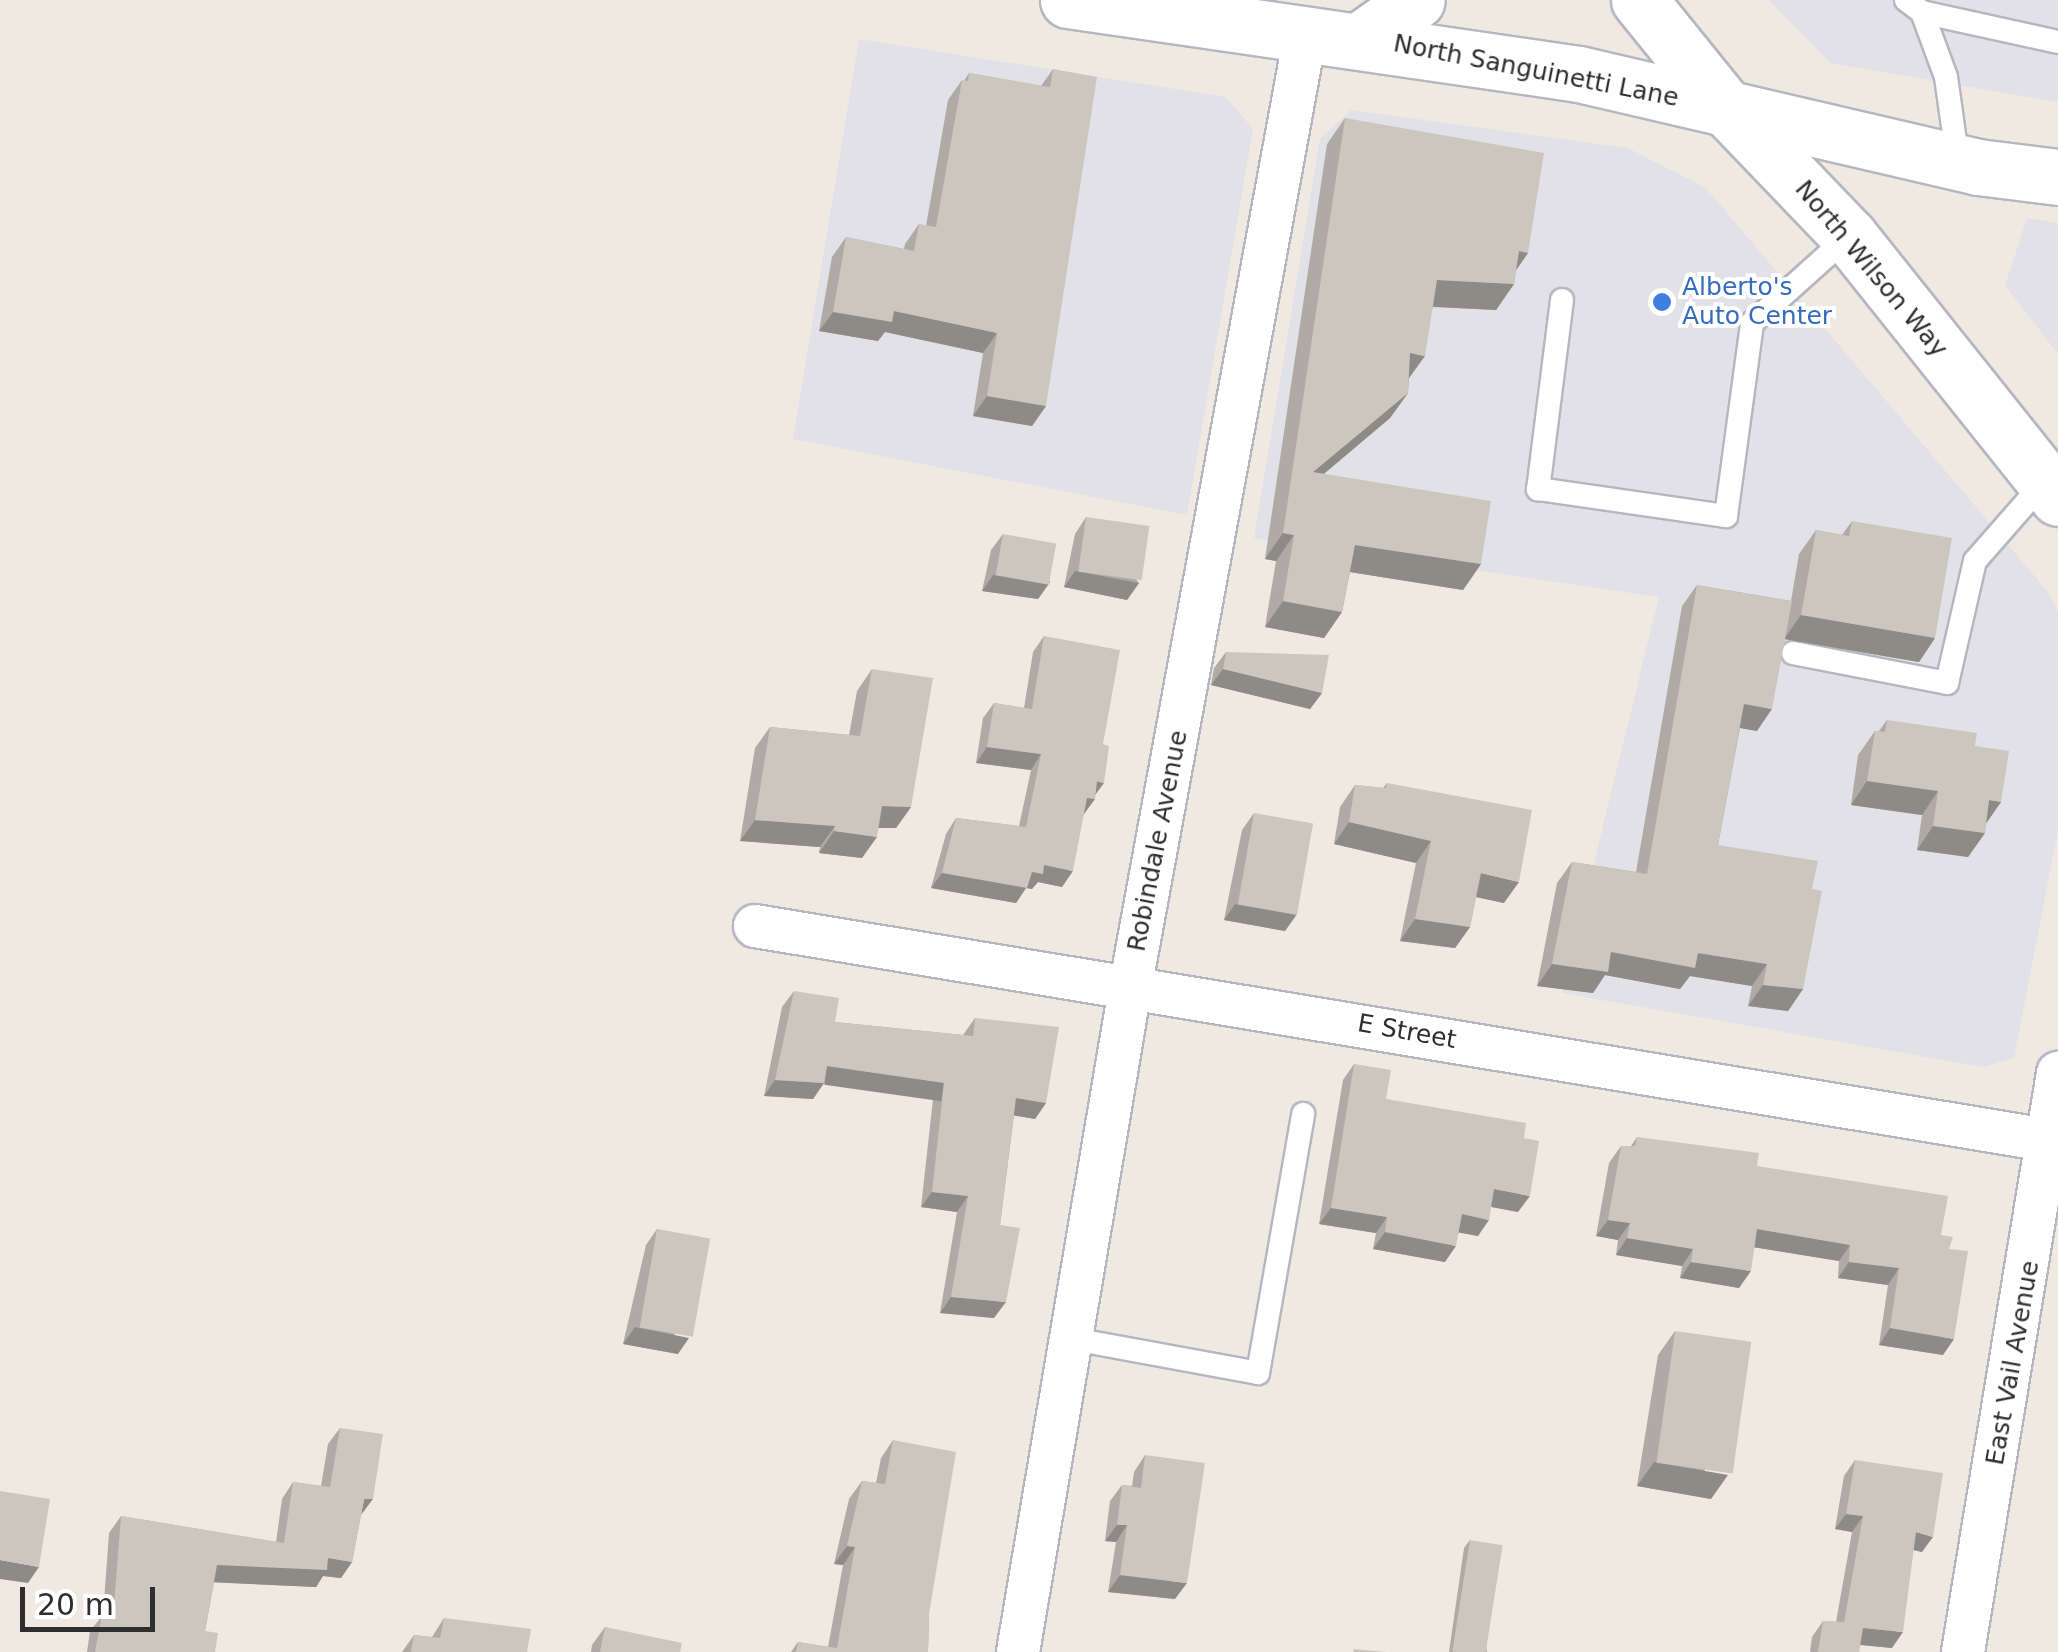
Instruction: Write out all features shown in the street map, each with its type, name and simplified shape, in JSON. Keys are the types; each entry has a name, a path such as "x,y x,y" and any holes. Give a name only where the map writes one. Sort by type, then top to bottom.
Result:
{"street":[{"name":"North Sanguinetti Lane","path":"1068,0 1362,39 1579,74 1958,162 2058,177"},
{"path":"1362,39 1417,0"},
{"name":"North Wilson Way","path":"1639,0 1727,109 1850,236 2052,489"},
{"name":"Robindale Avenue","path":"1018,1652 1130,989 1306,31"},
{"name":"E Street","path":"755,926 2054,1141"},
{"name":"East Vail Avenue","path":"1964,1652 2054,1141 2058,1073"}],"lane":[{"path":"1914,6 2058,42"},
{"path":"1914,6 1946,77 1958,162"},
{"path":"1562,300 1538,489 1726,516 1752,324 1850,236"},
{"path":"1794,653 1947,683 1974,560 2052,489"},
{"path":"1073,1339 1258,1373 1303,1114"}],"shaded area":[{"path":"1769,0 2058,0 2058,102 1830,63"},
{"path":"859,39 1226,97 1253,129 1187,515 793,439"},
{"path":"1351,110 1628,148 1706,188 2048,592 2058,611 2058,830 2014,1058 1983,1067 1562,993 1659,597 1254,538 1320,139"},
{"path":"2027,218 2058,223 2058,354 2005,285"}],"building":[{"path":"1053,69 1097,77 1046,406 987,396 997,333 894,311 892,322 833,312 846,237 914,251 919,224 936,227 962,80 968,81 969,73 1050,87"},
{"path":"1345,118 1544,153 1528,253 1519,251 1514,284 1437,280 1425,356 1410,353 1408,393 1313,472 1491,501 1481,564 1355,545 1342,612 1283,601 1294,535 1283,533"},
{"path":"1086,517 1149,526 1142,580 1078,571"},
{"path":"1852,521 1952,538 1935,638 1801,615 1816,530 1849,536"},
{"path":"1003,534 1056,543 1049,585 996,575"},
{"path":"1697,585 1792,601 1772,709 1744,704 1718,845 1818,861 1812,889 1822,891 1803,989 1763,985 1767,964 1698,953 1695,968 1611,952 1608,972 1552,964 1572,862 1647,874"},
{"path":"1044,636 1120,650 1103,744 1109,746 1104,783 1097,781 1095,799 1087,798 1073,871 1044,865 1043,874 1032,872 1027,888 942,873 956,818 1026,827 1041,754 987,747 994,703 1032,709"},
{"path":"1226,652 1329,655 1322,693 1223,669"},
{"path":"872,669 933,678 911,807 882,806 877,837 834,831 835,826 755,820 770,727 860,736"},
{"path":"1887,720 1977,733 1975,746 2009,751 2001,802 1989,800 1985,833 1933,826 1938,791 1867,781 1875,731 1885,732"},
{"path":"1387,783 1532,810 1519,882 1481,873 1470,927 1415,919 1431,841 1349,822 1355,785 1386,788"},
{"path":"1254,813 1313,823 1297,915 1238,905"},
{"path":"794,991 839,998 835,1022 973,1036 975,1018 1059,1027 1046,1103 1016,1098 1000,1225 1020,1228 1006,1302 951,1297 968,1196 932,1192 944,1083 827,1066 824,1083 775,1080"},
{"path":"1354,1064 1391,1070 1386,1099 1526,1123 1524,1138 1539,1141 1530,1196 1494,1189 1489,1220 1462,1214 1456,1246 1385,1232 1387,1217 1331,1208"},
{"path":"1637,1137 1759,1153 1757,1166 1948,1196 1941,1235 1953,1237 1949,1249 1968,1251 1954,1339 1890,1328 1899,1268 1849,1262 1850,1245 1757,1229 1751,1271 1691,1262 1693,1249 1627,1238 1630,1223 1608,1220 1621,1146 1635,1146"},
{"path":"657,1229 710,1238 693,1337 640,1327"},
{"path":"1675,1331 1751,1342 1733,1473 1656,1463"},
{"path":"340,1428 383,1434 373,1499 364,1499 352,1562 328,1558 327,1570 217,1565 205,1631 218,1633 215,1652 95,1652 102,1615 113,1617 121,1516 284,1543 293,1482 330,1487"},
{"path":"893,1440 956,1452 929,1614 928,1652 796,1652 798,1642 837,1648 855,1547 847,1546 862,1481 885,1484"},
{"path":"1145,1455 1205,1463 1187,1583 1120,1575 1127,1525 1117,1525 1122,1485 1141,1488"},
{"path":"1855,1460 1943,1473 1933,1537 1916,1532 1903,1632 1863,1628 1859,1652 1818,1652 1823,1621 1844,1622 1863,1516 1846,1514"},
{"path":"0,1491 50,1499 39,1567 0,1560"},
{"path":"1470,1540 1503,1545 1486,1652 1452,1652"},
{"path":"444,1618 531,1629 527,1652 411,1652 414,1635 440,1638"},
{"path":"605,1627 682,1643 680,1652 600,1652"}],"place":[{"name":"Alberto's Auto Center","path":"1662,302"}]}
